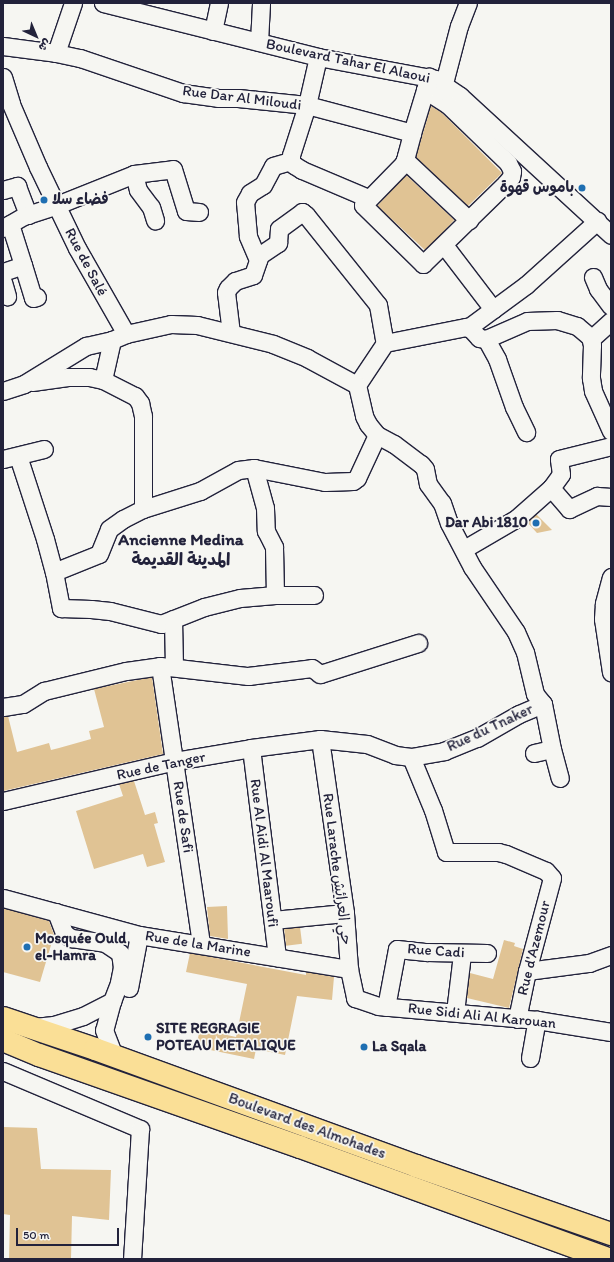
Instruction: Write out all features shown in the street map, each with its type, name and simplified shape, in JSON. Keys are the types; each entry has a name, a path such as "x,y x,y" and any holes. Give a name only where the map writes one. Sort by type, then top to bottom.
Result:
{"main road":[{"name":"Boulevard des Almohades","path":"3,1018 31,1027 105,1045 416,1166 611,1234"},
{"name":"Boulevard des Almohades","path":"3,1040 39,1055 608,1259"},
{"path":"410,1188 416,1166"}],"street":[{"path":"56,53 73,3"},
{"name":"Boulevard Tahar El Alaoui","path":"103,3 318,57 432,83 490,122 611,234"},
{"path":"213,31 219,3"},
{"path":"259,42 261,3"},
{"path":"432,83 448,105 512,168 511,177 506,183 426,263 422,264 365,209 363,205 405,160 412,133 432,83 459,26 468,3"},
{"name":"Rue Dar Al Miloudi","path":"3,46 56,53 80,58 183,93 218,98 238,98 306,105 412,133"},
{"path":"296,165 296,134 306,105 318,57"},
{"name":"Rue de Salé","path":"3,77 23,133 119,337"},
{"path":"405,160 469,220"},
{"path":"258,260 248,236 245,202 250,193 263,185 274,166 296,165 368,198"},
{"path":"37,297 33,298 23,265 7,226 28,215 134,174 173,169 186,211 199,212"},
{"path":"134,174 138,190 151,207 155,220"},
{"path":"3,190 16,186 28,215"},
{"path":"231,333 226,292 230,284 253,275 258,260 262,254 278,243 277,232 282,225 299,212 304,212 378,305 385,343 357,385 364,416 377,436 394,444 421,464 425,469 428,484 442,503 449,523 472,567 516,632 525,652 535,694 543,704 552,750 560,778"},
{"path":"385,343 468,327 526,285 597,222"},
{"path":"444,245 493,309"},
{"path":"3,272 23,265"},
{"path":"593,277 598,289 611,306"},
{"path":"468,327 479,338 486,339 527,321 557,320 577,326 591,339 591,378 593,391 611,431"},
{"path":"591,339 611,321"},
{"path":"24,384 86,346 171,324 197,325 273,344 307,358 357,385"},
{"path":"104,380 119,337"},
{"path":"486,339 496,359 514,407 526,432"},
{"path":"3,391 24,384 68,377 90,377 104,380 135,396 140,403 143,416 143,509"},
{"path":"54,572 99,554 109,529 123,519 143,509 200,492 238,470 254,468 325,482 353,481 357,478 377,436"},
{"path":"464,550 518,518 551,488 561,474 559,459 611,446"},
{"path":"44,449 11,457 54,572 61,608 104,610 154,624 165,623 204,607 240,598 275,595 314,595"},
{"path":"254,468 265,508 266,531 274,546 275,595"},
{"path":"551,488 566,508 569,509 596,496 611,497"},
{"path":"610,661 603,620 604,604 611,577"},
{"name":"Rue de Safi","path":"173,619 167,667 175,761 201,944"},
{"path":"3,707 23,704 44,691 126,671 167,667 243,676 312,668 320,674 418,643"},
{"name":"Rue du Tnaker","path":"320,740 367,744 395,754 412,757 444,751 459,746 543,704"},
{"name":"Rue de Tanger","path":"3,801 175,761 251,748 320,740"},
{"name":"Rue Larache حي العرائش","path":"320,740 345,913 349,969 355,998"},
{"name":"Rue Al Aidi Al Maaroufi","path":"251,748 277,957"},
{"path":"534,753 552,750"},
{"name":"Rue d'Azemour","path":"412,757 433,810 446,852 498,852 546,871 552,878 527,971 517,1019"},
{"name":"Rue de la Marine","path":"3,898 139,935 349,969"},
{"path":"56,912 64,933 71,938 105,944 120,953 122,968 119,983 112,1000 105,1045"},
{"path":"273,920 345,913"},
{"path":"105,1045 109,1018 128,993 139,935"},
{"name":"Rue Cadi","path":"386,1007 397,949 462,954 487,953"},
{"path":"455,1012 462,954"},
{"path":"527,971 589,963 611,955"},
{"name":"Rue Sidi Ali Al Karouan","path":"355,998 378,1006 537,1020 611,1032"},
{"path":"31,1027 54,1025 83,1016 112,1000"},
{"path":"530,1058 537,1020"},
{"path":"3,1070 140,1129 132,1259"}],"building":[{"path":"431,106 442,113 502,173 468,206 416,157"},
{"path":"406,175 454,220 426,251 377,206"},
{"name":"Dar Abi 1810","path":"536,514 552,530 537,533 527,522"},
{"path":"152,677 163,754 3,791 3,717 8,716 17,752 49,743 51,750 59,748 91,739 89,731 104,727 94,689"},
{"path":"134,781 145,815 155,812 158,823 154,824 165,862 147,867 143,854 94,869 76,811 123,796 119,784"},
{"path":"227,906 228,939 210,936 207,907"},
{"name":"Mosquée Ould el-Hamra","path":"3,908 49,921 54,935 40,982 3,972"},
{"path":"300,927 302,944 286,946 284,929"},
{"path":"504,940 515,943 514,946 523,949 509,1008 467,998 470,973 493,979"},
{"path":"190,953 306,975 306,972 334,977 332,1000 297,996 285,1055 256,1049 254,1059 196,1047 200,1029 236,1037 247,984 186,972"},
{"path":"3,1127 37,1128 41,1169 111,1170 109,1220 72,1216 71,1259 9,1259 10,1215 3,1214"}],"place":[{"name":"باموس قهوة","path":"582,188"},
{"name":"فضاء سلا","path":"44,200"},
{"name":"Dar Abi 1810","path":"536,523"},
{"name":"Mosquée Ould el-Hamra","path":"27,947"},
{"name":"SITE REGRAGIE POTEAU METALIQUE","path":"148,1037"},
{"name":"La Sqala","path":"364,1047"}],"district":[{"name":"Ancienne Medina المدينة القديمة","path":"181,550"}]}
